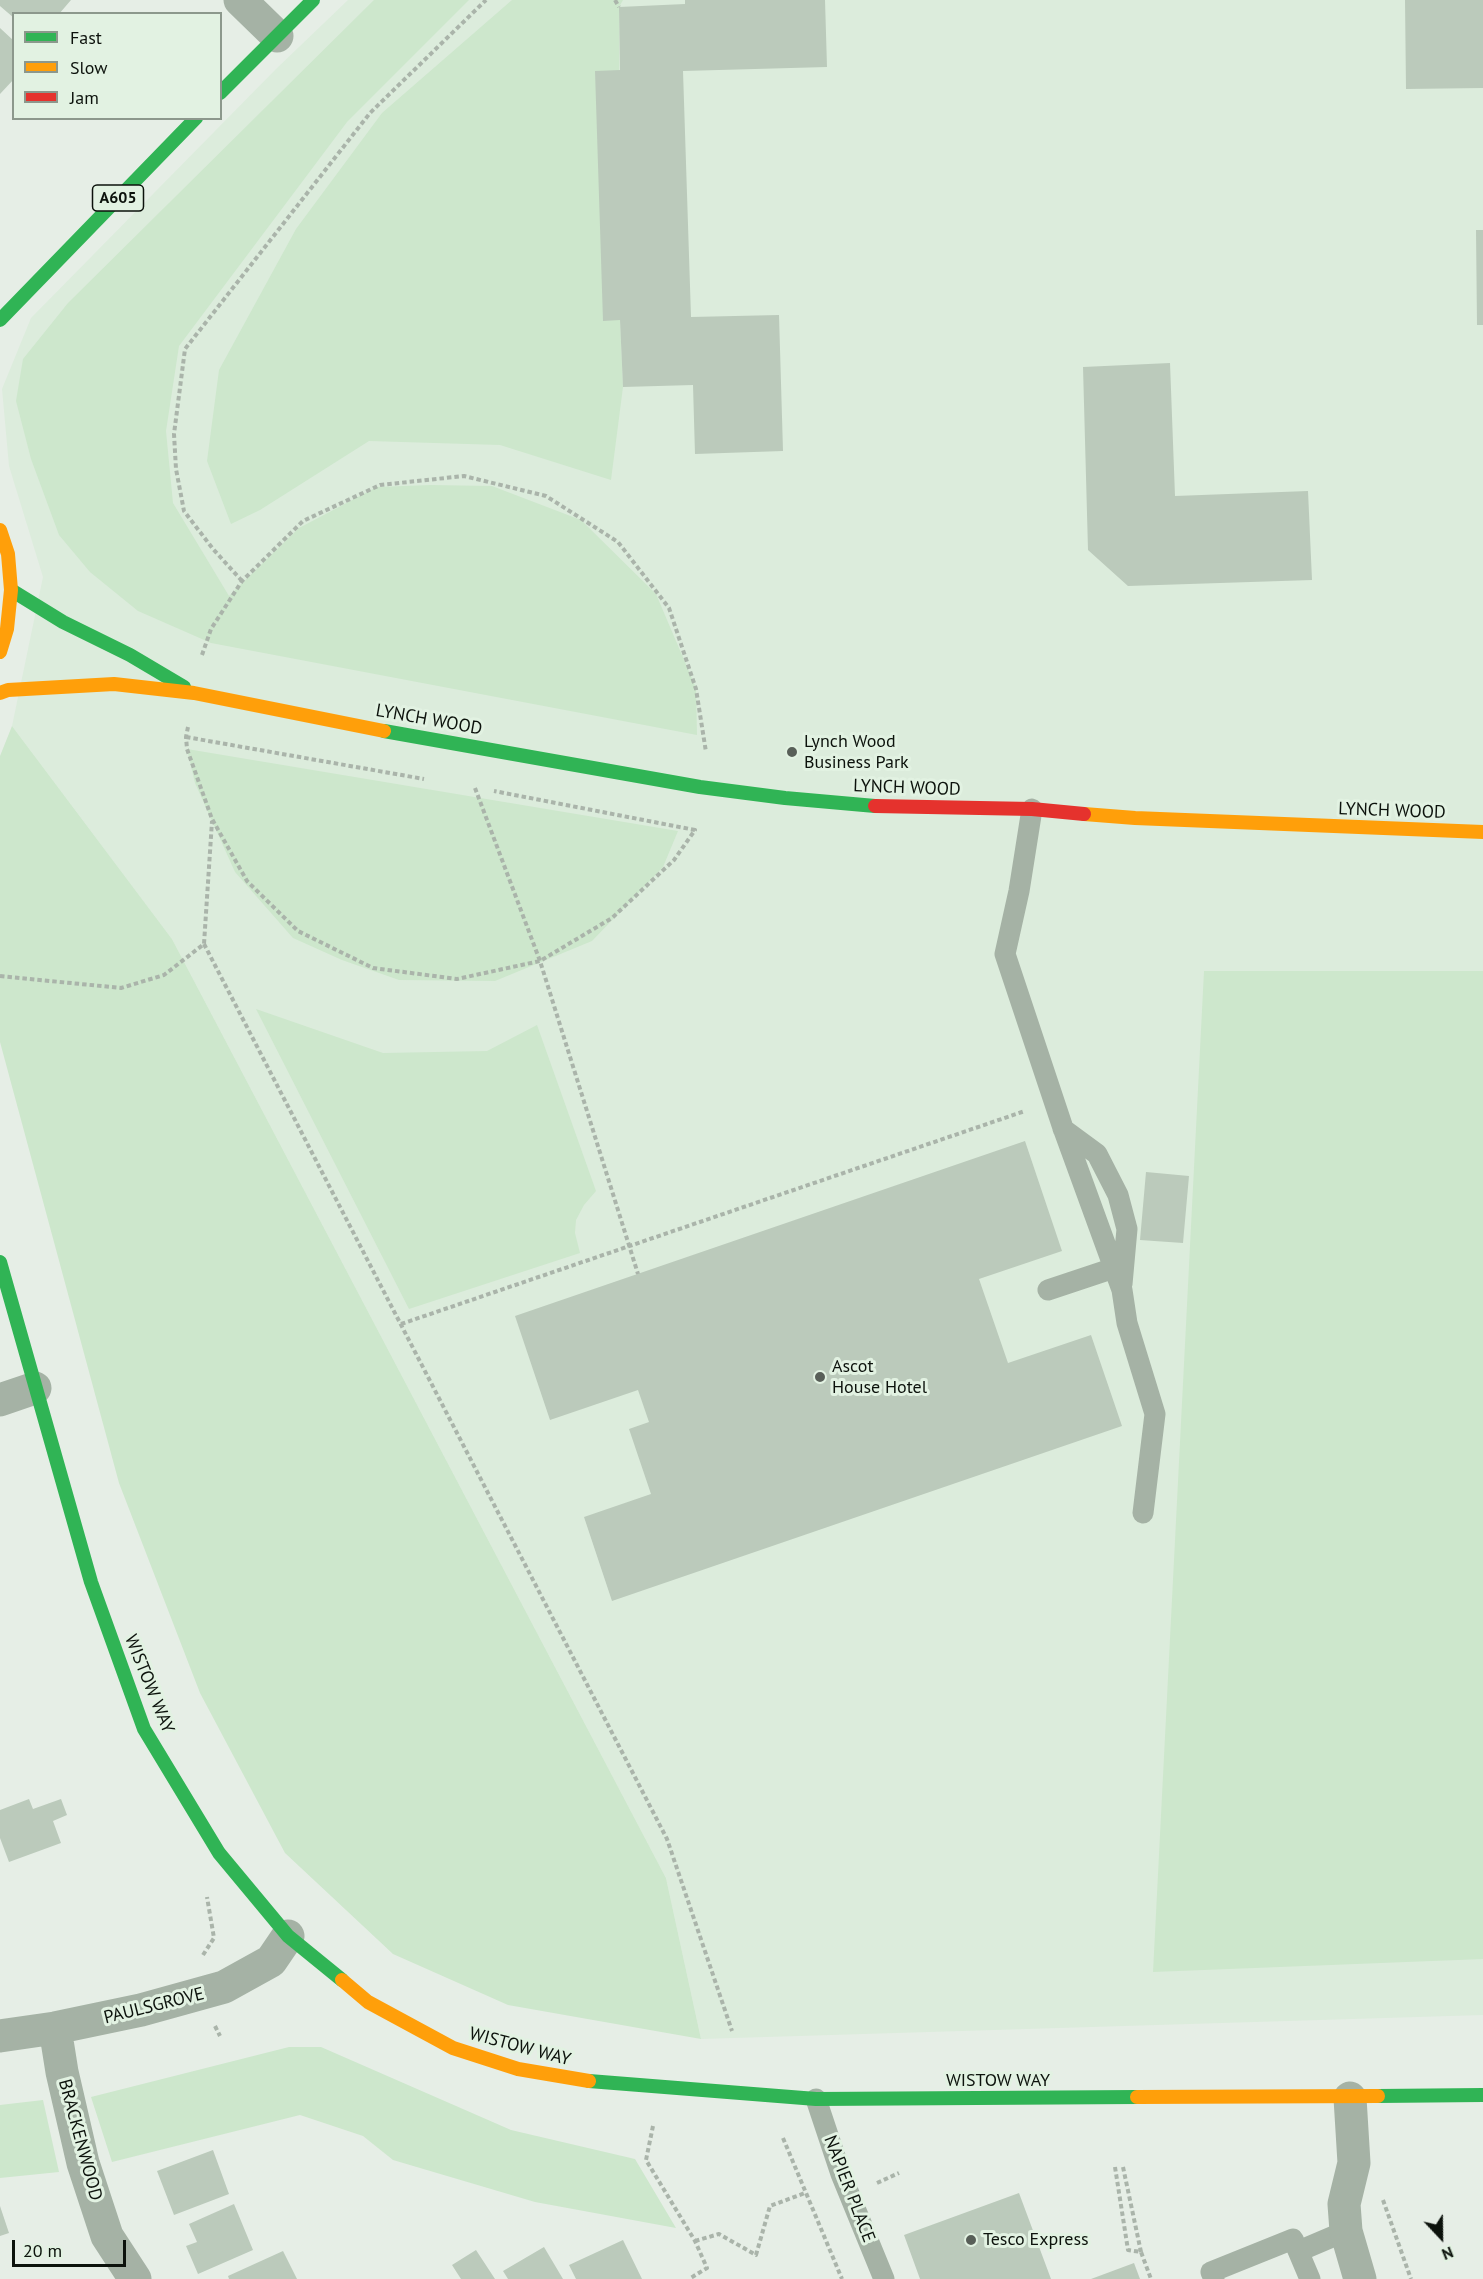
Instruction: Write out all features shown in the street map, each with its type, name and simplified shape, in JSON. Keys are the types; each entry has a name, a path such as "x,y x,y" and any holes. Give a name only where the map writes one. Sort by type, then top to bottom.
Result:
{"street":[{"path":"240,0 277,36"},
{"path":"222,91 313,0"},
{"name":"A605","path":"1,317 194,120"},
{"path":"0,530 8,554 11,590 7,629 0,652"},
{"name":"LYNCH WOOD","path":"11,590 63,622 130,655 194,693"},
{"name":"LYNCH WOOD","path":"0,693 8,690 114,684 194,693 445,743 700,787 886,807 1032,808 1135,818 1404,831 1483,832"},
{"name":"WISTOW WAY","path":"0,1262 91,1582 144,1730 219,1853 288,1936 368,2002 453,2048 518,2069 574,2080 633,2086 816,2099 1350,2098 1483,2095"},
{"path":"0,1400 35,1388"},
{"name":"PAULSGROVE","path":"0,2036 55,2028 141,2010 224,1987 271,1961 288,1936"},
{"name":"BRACKENWOOD","path":"55,2028 62,2072 83,2163 107,2236 135,2279"},
{"path":"1350,2098 1354,2163 1344,2204 1346,2231 1360,2279"}],"lane":[{"path":"1032,808 1019,891 1005,954 1063,1128 1122,1290 1127,1323 1155,1414 1143,1512"},
{"path":"1063,1128 1096,1155 1118,1195 1127,1229 1122,1290"},
{"path":"1048,1290 1114,1268"},
{"name":"NAPIER PLACE","path":"816,2099 841,2174 884,2279"},
{"path":"1299,2251 1346,2231"},
{"path":"1214,2279 1211,2272 1293,2239 1310,2279"}],"path":[{"path":"243,581 213,549 184,511 176,468 174,434 185,349 370,114 486,0"},
{"path":"615,0 619,7"},
{"path":"199,662 211,629 243,581 303,521 380,485 464,476 546,496 618,542 669,608 696,689 706,756"},
{"path":"189,723 186,737 187,749 212,819 247,880 298,931 373,968 457,979 540,961 612,918 674,860 695,830 463,786"},
{"path":"186,737 429,780"},
{"path":"475,788 540,961 638,1274"},
{"path":"212,819 204,944 667,1839 732,2031"},
{"path":"0,976 121,988 164,975 204,944"},
{"path":"401,1324 629,1244 1036,1107 1046,1134 1063,1128"},
{"path":"653,2126 646,2160 695,2241 707,2268 689,2279"},
{"path":"783,2138 842,2279"},
{"path":"1115,2167 1128,2250 1141,2252"},
{"path":"1123,2167 1141,2252 1151,2279"},
{"path":"695,2241 719,2234 756,2255 770,2206 805,2193"},
{"path":"1381,2194 1411,2279"}],"shaded area":[{"path":"348,0 1483,0 1483,2015 701,2039 666,1878 172,939 12,726 43,577 9,466 2,389 31,318 276,69"}],"green space":[{"path":"374,0 469,0 347,122 179,346 166,431 173,503 229,596 299,528 377,487 492,486 581,520 656,594 696,688 697,735 211,643 138,611 90,572 59,535 31,459 16,401 23,359 68,303"},
{"path":"512,0 623,0 619,7 620,320 623,387 611,480 500,445 369,441 260,510 231,524 207,461 219,370 296,229 382,113"},
{"path":"12,726 172,939 666,1878 701,2039 508,2005 393,1954 285,1853 200,1693 119,1483 0,1042 0,756"},
{"path":"187,749 678,831 663,867 592,941 495,981 399,980 342,960 293,938 235,872 195,783"},
{"path":"1204,971 1483,971 1483,1959 1153,1972"},
{"path":"256,1009 383,1053 487,1051 537,1025 596,1191 584,1205 576,1220 575,1233 580,1253 409,1309"},
{"path":"289,2047 321,2047 511,2130 635,2159 676,2228 535,2202 393,2160 363,2136 300,2115 112,2162 91,2097"},
{"path":"43,2100 59,2172 0,2178 0,2105"}],"building":[{"path":"0,0 71,0 61,12 12,12 12,16 0,6"},
{"path":"685,0 825,0 827,67 683,71 691,317 779,315 783,451 695,454 693,385 623,387 620,320 603,321 595,71 620,70 619,7 685,4"},
{"path":"1405,0 1483,0 1483,88 1406,89"},
{"path":"0,28 12,39 12,81 0,94"},
{"path":"1476,230 1483,230 1483,325 1477,325"},
{"path":"1170,363 1175,496 1308,491 1312,580 1128,586 1088,550 1083,367"},
{"name":"Ascot House Hotel","path":"1025,1141 1062,1251 979,1279 1008,1363 1091,1335 1122,1426 612,1601 584,1517 651,1494 629,1429 649,1422 638,1390 550,1420 515,1316"},
{"path":"1146,1172 1189,1176 1183,1243 1140,1240"},
{"path":"29,1799 33,1809 61,1799 67,1815 53,1821 61,1843 9,1862 0,1838 0,1810"},
{"path":"213,2150 229,2194 174,2215 157,2171"},
{"name":"Tesco Express","path":"1019,2193 1051,2279 920,2279 904,2235"},
{"path":"234,2204 253,2250 198,2274 186,2246 197,2242 189,2224"},
{"path":"0,2206 9,2233 0,2236"},
{"path":"623,2240 642,2279 576,2279 569,2265"},
{"path":"544,2247 563,2279 508,2279 503,2271"},
{"path":"476,2250 495,2279 461,2279 452,2265"},
{"path":"283,2251 297,2279 229,2279 228,2276"},
{"path":"1134,2263 1140,2279 1091,2279"}],"traffic: fast":[{"path":"222,91 313,0"},
{"path":"0,320 194,120"},
{"path":"11,590 63,622 130,655 184,687"},
{"path":"384,731 700,787 875,806"},
{"path":"0,1262 91,1582 144,1729 219,1853 288,1936 342,1980"},
{"path":"589,2081 816,2099 1137,2097"},
{"path":"1378,2096 1483,2095"}],"traffic: slow":[{"path":"0,530 8,554 11,590 7,629 0,652"},
{"path":"0,693 8,690 114,684 194,693 384,731"},
{"path":"1084,814 1483,832"},
{"path":"342,1980 368,2002 453,2048 518,2069 589,2081"},
{"path":"1137,2097 1378,2096"}],"traffic: jam":[{"path":"875,806 1032,809 1084,814"}],"place":[{"name":"Lynch Wood Business Park","path":"792,752"},
{"name":"Ascot House Hotel","path":"820,1377"},
{"name":"Tesco Express","path":"971,2240"}]}
